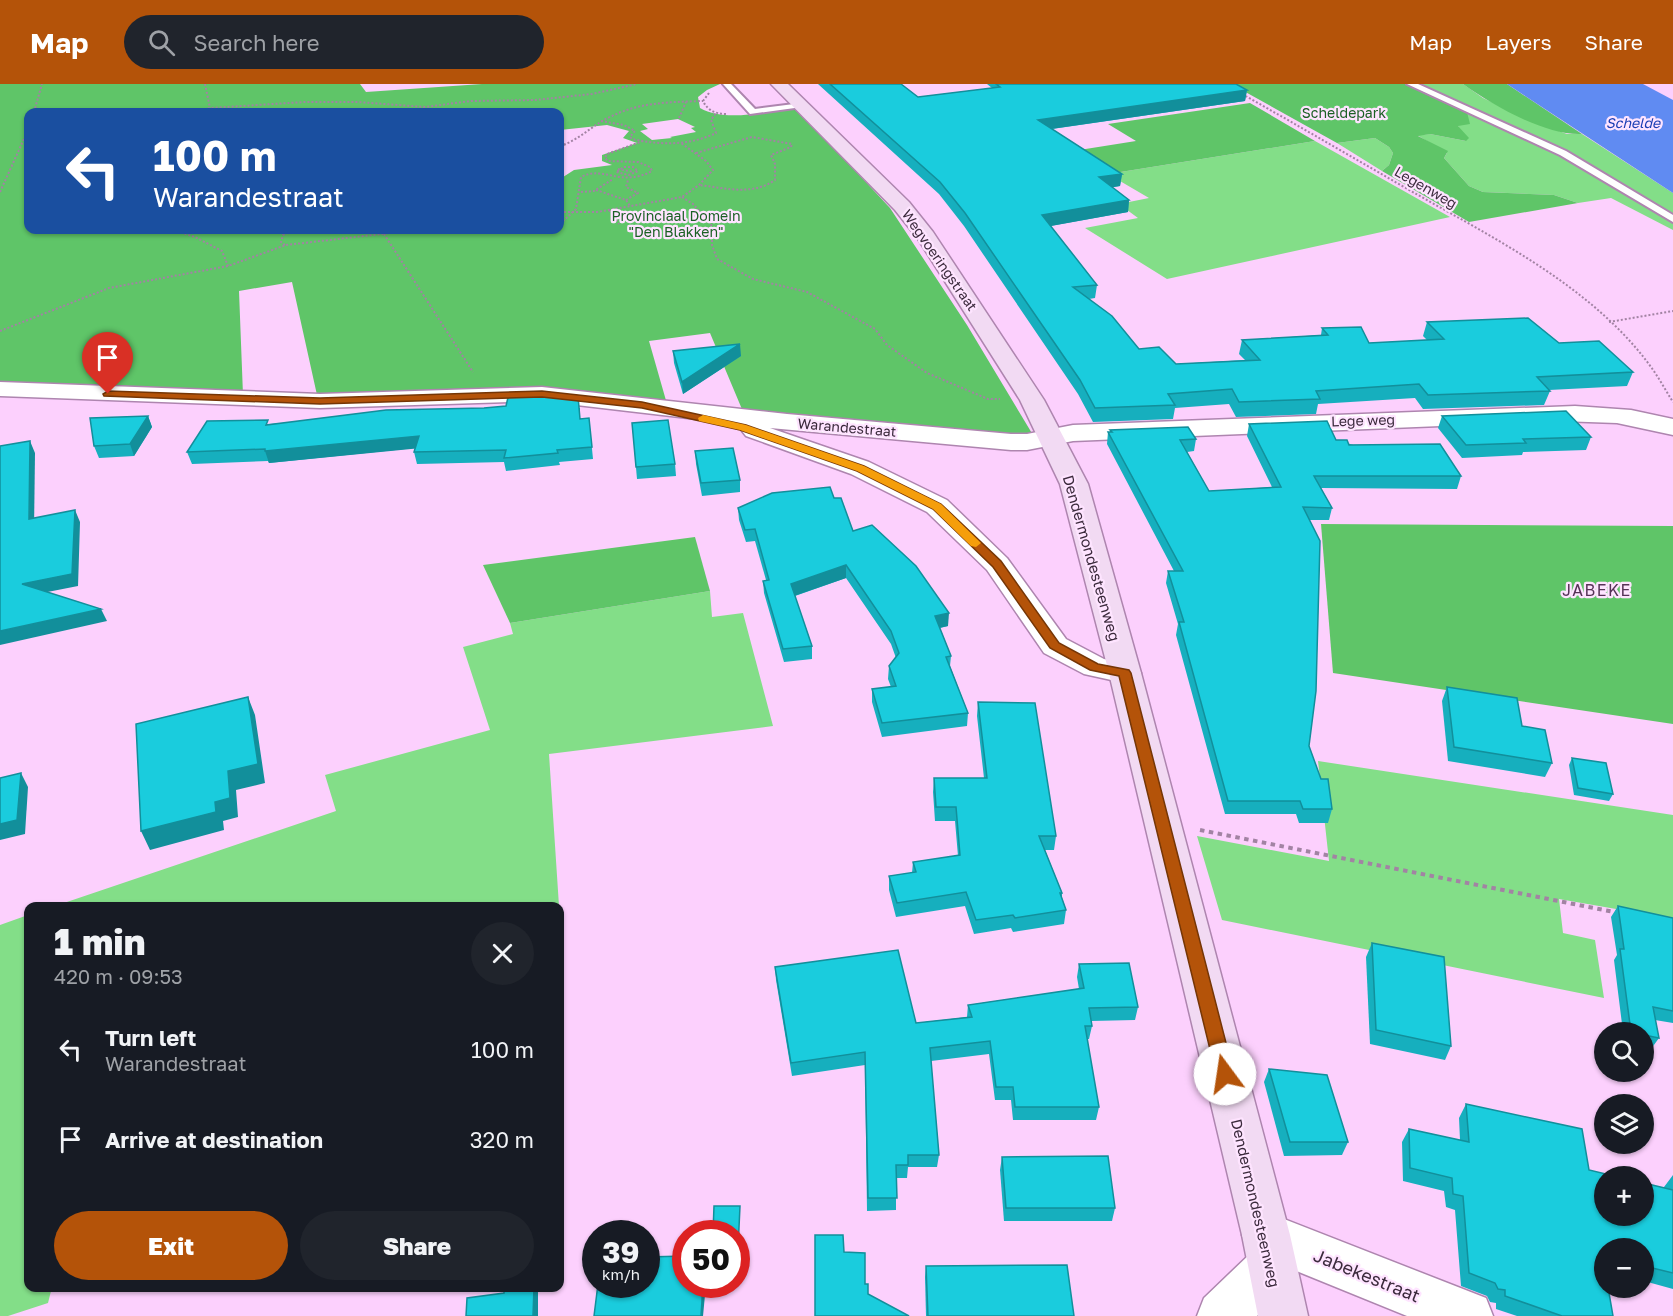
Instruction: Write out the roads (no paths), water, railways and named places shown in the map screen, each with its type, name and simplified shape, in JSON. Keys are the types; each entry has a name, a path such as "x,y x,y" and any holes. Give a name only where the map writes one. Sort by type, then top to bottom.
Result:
{"main road":[{"name":"Wegvoeringstraat","path":"779,84 902,206 926,236 1032,400"},
{"name":"Dendermondesteenweg","path":"1032,400 1074,484 1125,673 1269,1251 1283,1316"}],"street":[{"name":"Warandestraat","path":"0,389 320,401 542,394 787,422 1011,442 1027,442 1052,436"},
{"name":"Warandestraat","path":"642,405 743,427 860,468 937,506 997,564 1055,646 1095,667 1125,673"},
{"name":"Lege weg","path":"1052,436 1204,426 1560,413 1637,417 1673,427"},
{"path":"1222,1316 1269,1251"},
{"name":"Jabekestraat","path":"1269,1251 1468,1316"}],"lane":[{"path":"727,84 753,111 802,105"},
{"path":"1411,84 1563,153 1673,219"}],"water":[{"name":"Schelde","path":"1507,84 1643,84 1673,100 1673,193"}],"district":[{"name":"JABEKE","path":"1597,590"}],"park label":[{"name":"Scheldepark","path":"1344,112"},
{"name":"Provinciaal Domein \"Den Blakken\"","path":"676,224"}]}
